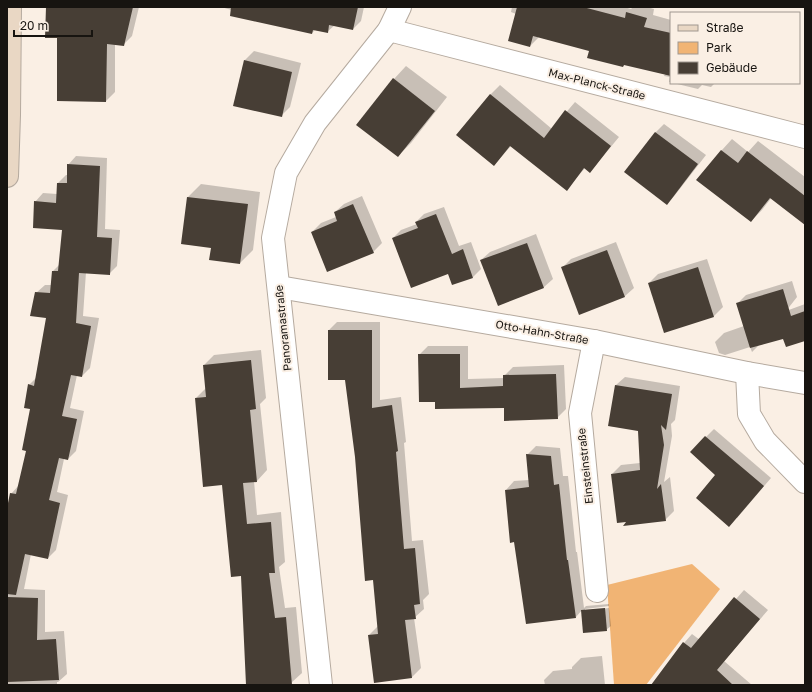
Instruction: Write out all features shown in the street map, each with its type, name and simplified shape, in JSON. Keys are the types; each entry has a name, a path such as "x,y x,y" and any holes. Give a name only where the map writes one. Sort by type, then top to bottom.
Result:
{"main road":[{"path":"7,176 10,7"}],"street":[{"name":"Panoramastraße","path":"321,685 273,238 286,173 315,123 389,30 400,7"},
{"name":"Max-Planck-Straße","path":"389,30 805,137"},
{"name":"Otto-Hahn-Straße","path":"279,288 594,341 747,373 805,383"},
{"name":"Einsteinstraße","path":"594,341 580,413 597,591"},
{"path":"747,373 749,414 765,441 805,482"}],"green space":[{"path":"692,564 720,589 646,685 614,685 607,585"}],"building":[{"path":"46,7 133,7 124,46 107,44 106,102 57,101 57,38 45,38"},
{"path":"231,7 358,7 353,30 329,25 328,33 313,30 312,34 230,16"},
{"path":"517,7 583,7 625,18 626,12 647,18 644,27 670,33 670,76 624,65 623,67 587,58 589,51 533,36 530,47 508,41"},
{"path":"244,60 292,72 282,117 233,106"},
{"path":"393,78 435,111 398,157 356,125"},
{"path":"490,94 544,138 565,110 611,146 590,173 584,168 567,191 510,146 494,166 456,135"},
{"path":"655,132 698,164 667,205 624,172"},
{"path":"721,150 738,163 747,151 805,196 805,225 770,198 751,222 696,180"},
{"path":"67,164 100,166 97,237 112,238 110,275 79,273 76,323 91,326 82,377 71,375 62,416 77,419 68,460 59,458 49,500 60,503 48,559 25,554 16,595 7,594 7,508 10,493 16,494 26,451 22,450 30,409 24,408 28,384 34,386 46,318 30,316 35,292 50,293 52,271 58,271 62,230 33,228 34,201 56,203 57,183 67,183"},
{"path":"187,197 248,204 240,264 209,260 211,248 181,244"},
{"path":"353,204 374,253 327,272 311,232 337,221 334,212"},
{"path":"436,214 452,254 463,249 473,278 452,285 448,274 411,288 392,238 418,228 415,222"},
{"path":"527,243 544,288 498,306 480,260"},
{"path":"607,250 625,297 579,315 561,267"},
{"path":"698,267 714,317 664,333 648,283"},
{"path":"783,289 791,316 805,311 805,341 786,347 783,339 750,348 736,303"},
{"path":"328,330 372,330 372,408 392,405 398,451 396,452 404,549 415,548 420,604 414,605 416,619 405,620 412,678 374,683 368,635 378,634 373,580 365,581 355,457 345,380 328,380"},
{"path":"418,354 460,354 460,388 503,386 503,375 556,374 558,419 504,421 504,408 435,409 435,402 419,402"},
{"path":"251,360 256,409 250,410 257,482 243,483 247,524 271,522 275,573 269,573 275,618 286,617 292,685 246,685 241,576 231,577 222,485 203,487 195,398 206,397 203,365"},
{"path":"615,385 672,394 666,430 661,425 664,445 657,489 661,484 666,521 623,526 626,522 617,523 611,474 640,470 638,431 608,426"},
{"path":"705,436 764,486 729,527 696,498 715,475 690,452"},
{"path":"526,454 551,456 554,485 559,484 567,560 576,618 526,624 514,542 510,543 505,490 529,487"},
{"path":"7,597 38,598 37,640 56,639 59,680 7,682"},
{"path":"734,597 760,619 717,670 733,685 651,685 683,642 691,648"},
{"path":"605,608 607,631 583,633 581,610"}]}
